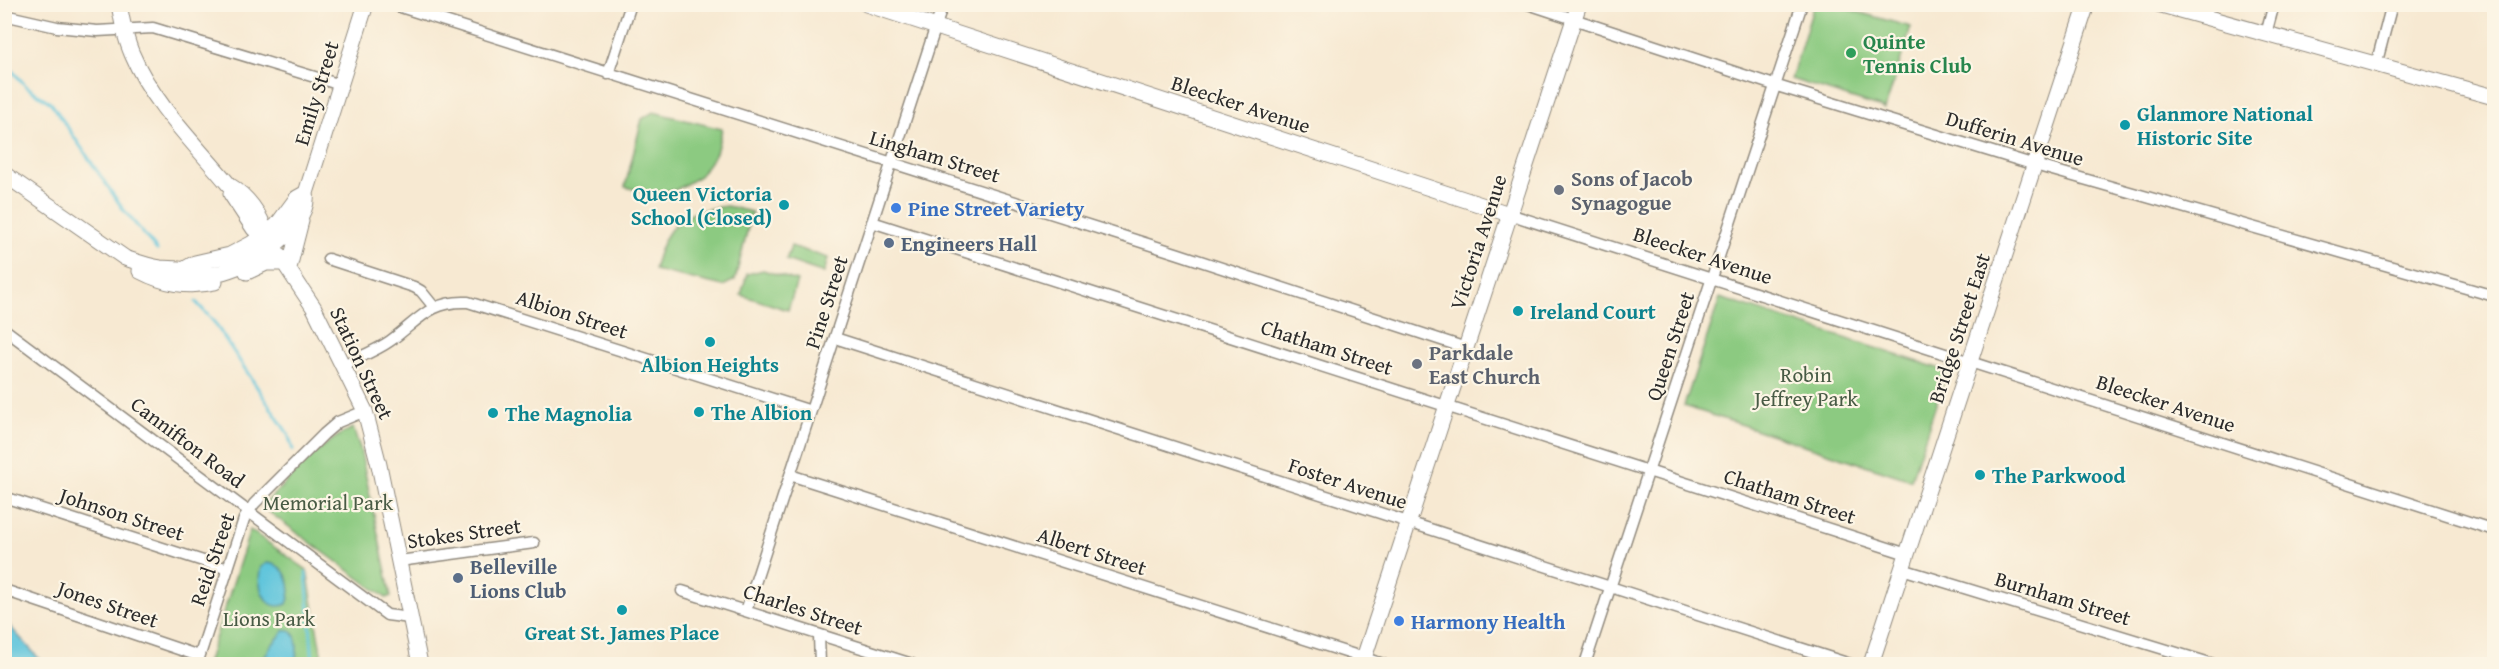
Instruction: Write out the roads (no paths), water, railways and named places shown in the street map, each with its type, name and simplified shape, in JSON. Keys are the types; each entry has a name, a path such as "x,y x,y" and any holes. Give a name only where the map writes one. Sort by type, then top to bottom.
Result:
{"street":[{"name":"Station Street","path":"119,4 132,55 145,79 229,185 239,191 263,221 269,240 314,308 365,411 374,442 420,664"},
{"name":"Emily Street","path":"287,265 308,204 306,193 366,4"},
{"name":"Lingham Street","path":"391,4 1176,253 1466,348"},
{"path":"608,74 631,4"},
{"name":"Bleecker Avenue","path":"866,4 1712,280 2494,530"},
{"name":"Pine Street","path":"746,611 943,4"},
{"name":"Dufferin Avenue","path":"1528,4 1774,85 2035,165 2494,296"},
{"name":"Victoria Avenue","path":"1363,661 1579,4"},
{"name":"Queen Street","path":"1585,664 1802,4"},
{"name":"Bridge Street East","path":"1871,664 2087,4"},
{"path":"2158,4 2494,97"},
{"path":"2266,34 2274,4"},
{"path":"2376,65 2392,4"},
{"path":"4,15 57,27 97,31 153,28 341,85"},
{"path":"4,174 130,265 167,282 187,286 219,281 266,263 287,265"},
{"name":"Emily Street","path":"269,240 297,198 306,193"},
{"path":"109,248 142,264 183,270 197,275 217,273 236,267 269,240 292,228 304,212"},
{"name":"Chatham Street","path":"872,222 1907,554"},
{"path":"327,259 414,287 421,291 434,307 390,341 343,365"},
{"name":"Albion Street","path":"434,307 450,301 468,302 811,411"},
{"name":"Cannifton Road","path":"4,329 387,615 411,618"},
{"name":"Foster Avenue","path":"835,338 1850,664"},
{"name":"Reid Street","path":"198,660 248,512 324,434 338,422 365,411"},
{"name":"Albert Street","path":"790,475 1363,661 1383,664"},
{"name":"Johnson Street","path":"4,497 228,569"},
{"name":"Stokes Street","path":"399,561 534,543"},
{"name":"Burnham Street","path":"1902,569 2213,664"},
{"name":"Jones Street","path":"4,590 198,660"},
{"name":"Charles Street","path":"682,591 912,664"},
{"path":"819,635 820,664"}],"water":[{"path":"267,563 280,568 287,578 290,591 287,604 273,605 264,596 259,574 261,567"},
{"path":"5,621 44,664 5,664"},
{"path":"285,630 290,630 295,637 297,646 295,664 261,664 271,646"}],"waterway":[{"path":"4,62 27,87 51,103 123,209 157,250"},
{"path":"196,302 214,322 288,434 293,450"},
{"path":"306,572 313,664"}],"place":[{"name":"Quinte Tennis Club","path":"1851,53"},
{"name":"Glanmore National Historic Site","path":"2125,125"},
{"name":"Sons of Jacob Synagogue","path":"1559,190"},
{"name":"Queen Victoria School (Closed)","path":"784,205"},
{"name":"Pine Street Variety","path":"896,208"},
{"name":"Engineers Hall","path":"889,243"},
{"name":"Ireland Court","path":"1518,311"},
{"name":"Albion Heights","path":"710,342"},
{"name":"Parkdale East Church","path":"1417,364"},
{"name":"The Albion","path":"699,412"},
{"name":"The Magnolia","path":"493,413"},
{"name":"The Parkwood","path":"1980,475"},
{"name":"Belleville Lions Club","path":"458,578"},
{"name":"Great St. James Place","path":"622,610"},
{"name":"Harmony Health","path":"1399,621"}],"park label":[{"name":"Robin Jeffrey Park","path":"1806,386"},
{"name":"Memorial Park","path":"328,502"},
{"name":"Lions Park","path":"269,618"}]}
